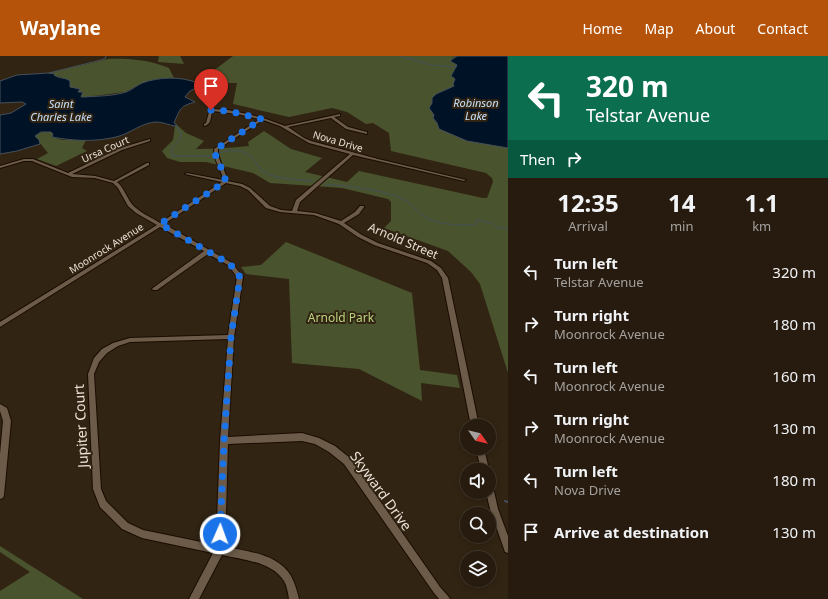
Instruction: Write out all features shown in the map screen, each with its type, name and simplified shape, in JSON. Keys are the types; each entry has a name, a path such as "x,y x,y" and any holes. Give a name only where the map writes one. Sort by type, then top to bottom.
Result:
{"street":[{"path":"206,125 208,123 216,90"},
{"name":"Nova Drive","path":"211,110 228,111 262,119 285,127 305,140 352,154 464,180"},
{"path":"285,127 339,115"},
{"path":"332,117 347,128 366,133"},
{"path":"225,182 226,174 216,157 216,149 262,119"},
{"name":"Ursa Court","path":"69,174 121,148 149,140"},
{"path":"294,212 298,201 352,154"},
{"path":"0,167 24,160 33,160 69,174 95,177 114,182 120,187 130,205 138,212 230,264 240,277 231,337 224,441 220,550 194,599"},
{"path":"114,182 148,164"},
{"name":"Arnold Street","path":"187,174 241,185 249,189 268,207 280,211 315,214 341,223 360,236 376,244 429,262 443,274 445,278 474,419"},
{"name":"Moonrock Avenue","path":"0,325 225,182"},
{"path":"341,223 357,213 362,207"},
{"path":"155,289 208,251"},
{"name":"Jupiter Court","path":"231,337 130,340 115,344 103,352 94,362 90,374 97,489 103,504 125,526 142,534 261,559 276,566 288,576 294,599"},
{"path":"0,408 4,410 7,422 0,495"},
{"name":"Skyward Drive","path":"224,441 302,437 316,441 332,449 347,461 437,590 446,599"},
{"path":"492,499 508,549"}],"green space":[{"path":"159,56 180,56 184,64 158,62"},
{"path":"233,56 457,56 452,58 457,65 451,76 455,79 453,84 455,86 436,94 432,98 432,111 439,128 467,141 508,148 508,373 480,284 471,272 448,251 384,228 391,221 391,202 388,199 342,188 270,183 253,173 206,162 180,162 167,158 162,151 173,140 175,126 177,125 186,133 204,141 196,149 249,146 248,142 264,131 291,149 322,158 305,172 347,182 359,171 487,198 493,182 492,178 486,173 391,151 389,133 373,123 366,124 347,112 332,108 289,117 233,104 237,83 197,83"},
{"path":"108,59 131,59 154,63 169,68 174,78 157,79 143,83 125,92 81,97 83,92 78,92 80,89 70,87 70,81 49,73"},
{"path":"49,131 52,133 52,137 62,140 86,140 82,148 87,151 56,166 37,159 48,153 35,135"},
{"name":"Arnold Park","path":"286,242 412,293 420,370 457,375 460,388 421,383 422,401 359,369 292,363 289,279 246,274 241,267 261,265"},
{"path":"0,546 83,599 0,599 0,591 30,572 0,552"}],"water":[{"name":"Robinson Lake","path":"457,56 508,56 508,148 467,141 439,129 433,118 434,115 429,108 432,103 432,98 436,94 454,86 453,84 455,79 451,76 457,65 450,61"},
{"name":"Saint Charles Lake","path":"55,74 54,75 70,81 70,87 80,89 78,92 83,92 81,97 106,96 121,93 148,81 170,78 191,81 197,83 198,87 190,91 185,97 195,102 186,105 181,109 174,123 177,125 175,126 159,122 146,124 108,139 92,140 52,137 53,134 51,132 41,132 35,136 39,140 40,144 17,151 0,154 0,115 11,113 26,104 22,102 0,103 0,81 17,75"}],"waterway":[{"path":"49,73 105,59 106,56"},
{"path":"400,56 431,65 456,67"},
{"path":"176,125 181,138 171,149 173,156 210,156"},
{"path":"219,153 228,151 246,153 266,173 283,178 312,181"},
{"path":"325,184 362,188 402,198 411,204 422,215 439,223 472,225 476,224 477,220 491,223 496,227 508,229"}],"route":[{"path":"211,110 228,111 262,119 216,149 216,157 226,174 225,182 160,224 230,264 240,277 231,337 220,534"}]}
